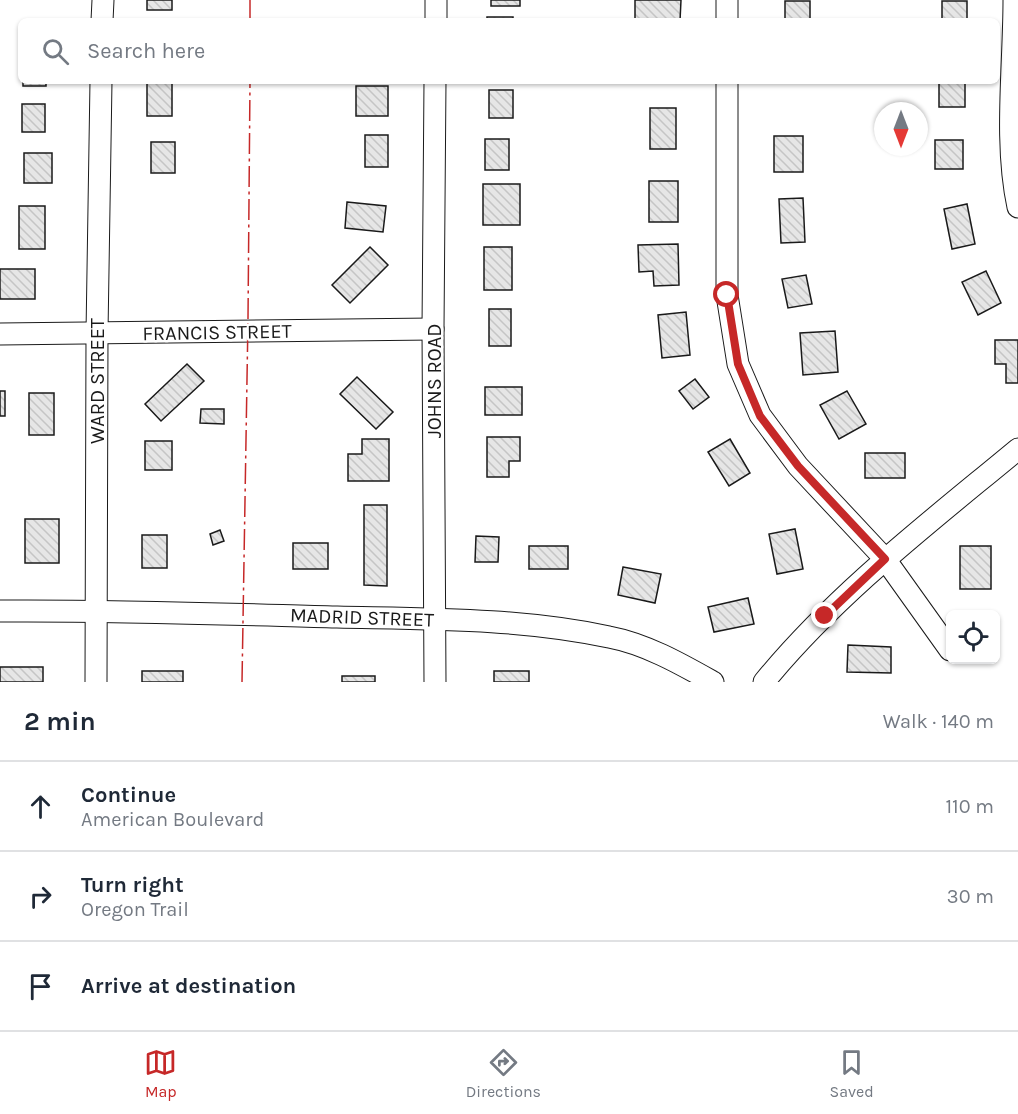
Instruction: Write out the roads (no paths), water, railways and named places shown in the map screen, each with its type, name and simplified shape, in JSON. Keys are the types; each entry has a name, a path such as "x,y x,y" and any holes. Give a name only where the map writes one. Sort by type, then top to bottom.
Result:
{"street":[{"path":"102,18 103,0"},
{"path":"436,0 436,18"},
{"path":"727,0 727,18"},
{"path":"1015,11 1011,131 1018,207"},
{"name":"WARD STREET","path":"96,682 97,333 101,84"},
{"name":"JOHNS ROAD","path":"435,84 433,329 435,682"},
{"path":"727,84 727,295 738,364 760,416 798,466 885,559 946,643"},
{"name":"FRANCIS STREET","path":"0,334 433,329"},
{"path":"764,682 787,653 885,559 1018,448"},
{"name":"MADRID STREET","path":"0,611 96,610 435,619 529,625 610,637 643,647 713,682"}]}
